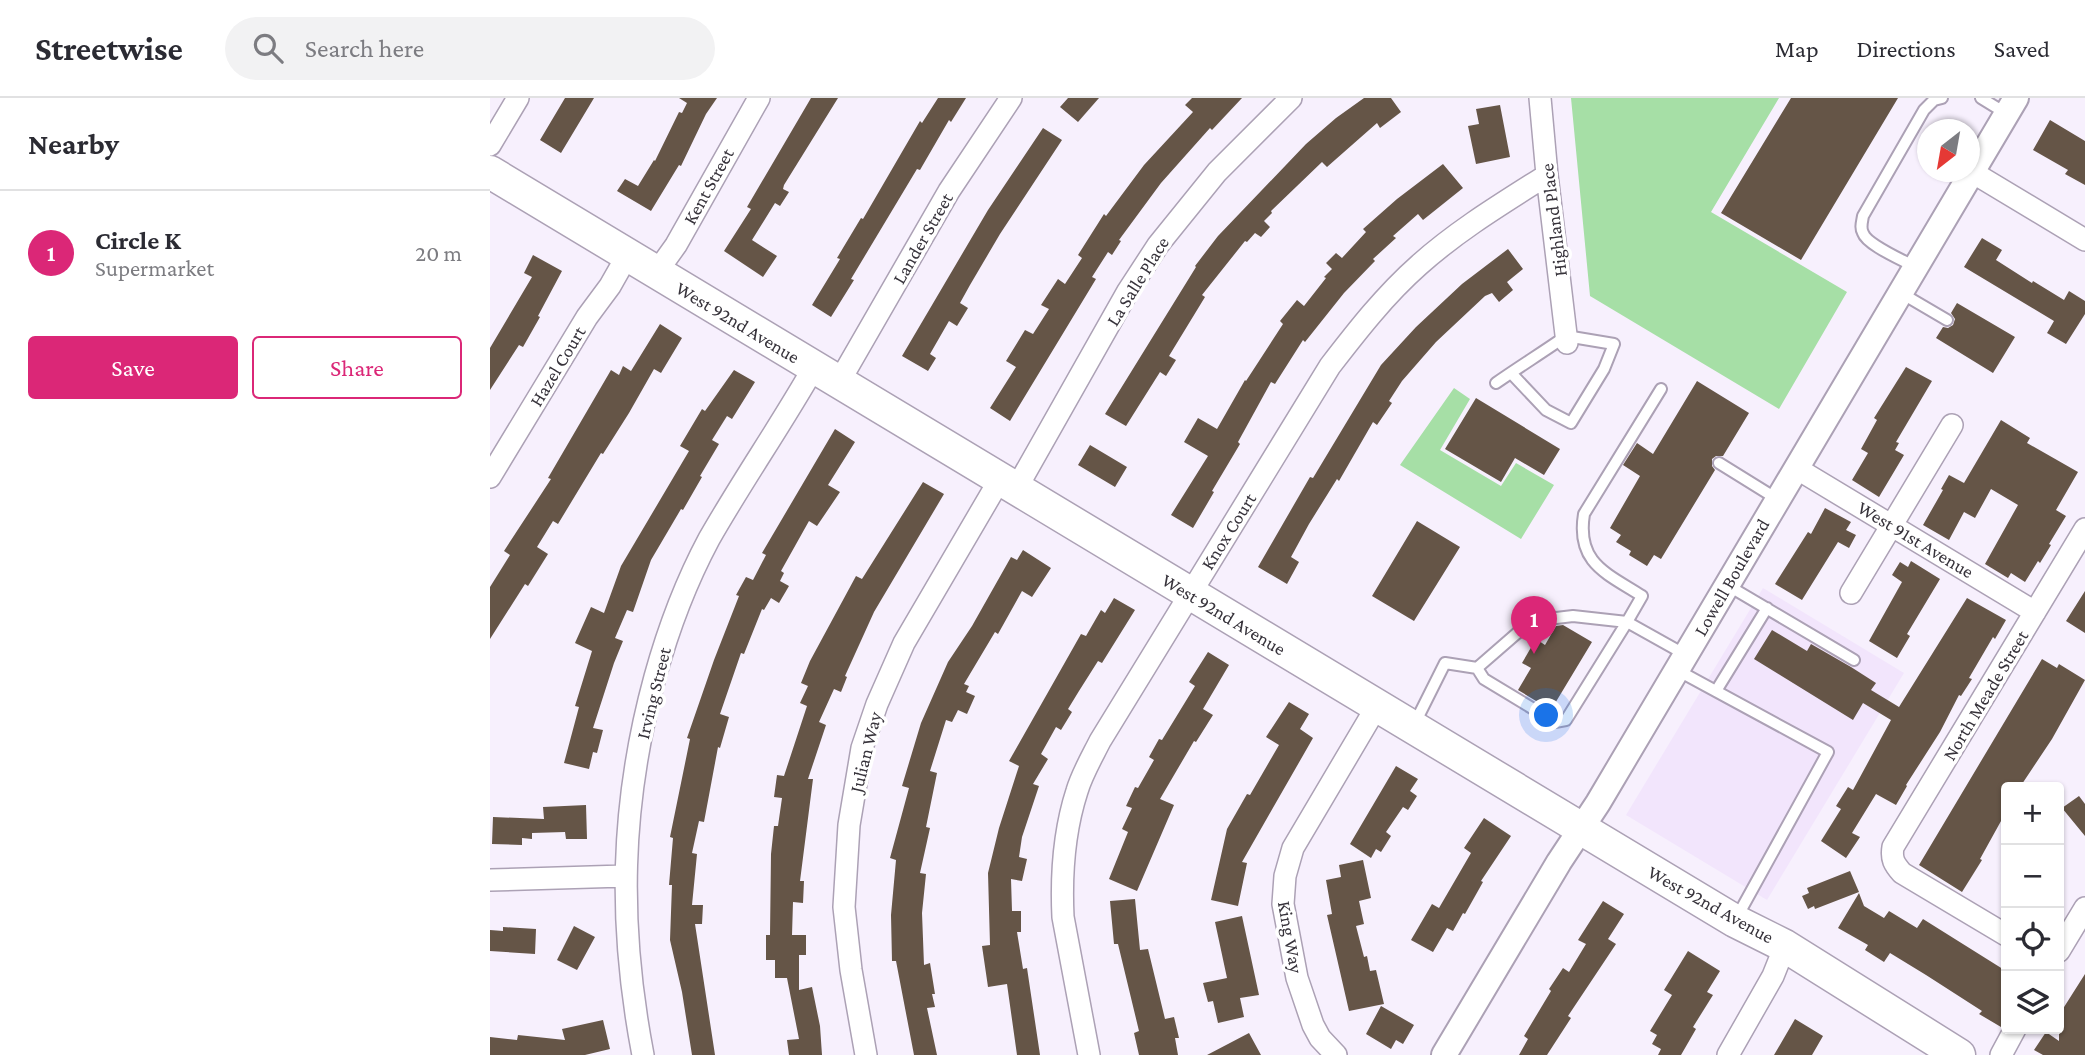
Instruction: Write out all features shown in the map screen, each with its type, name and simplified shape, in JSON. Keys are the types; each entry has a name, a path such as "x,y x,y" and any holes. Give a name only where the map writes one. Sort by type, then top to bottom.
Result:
{"main road":[{"name":"West 92nd Avenue","path":"490,172 1735,921 1785,946 1959,1055"}],"street":[{"path":"490,145 518,98"},
{"name":"Kent Street","path":"656,273 676,245 759,98"},
{"name":"Lander Street","path":"827,374 1011,98"},
{"name":"La Salle Place","path":"1008,484 1158,245 1217,172 1291,98"},
{"name":"Highland Place","path":"1540,98 1567,339"},
{"name":"Lowell Boulevard","path":"1980,158 2011,106"},
{"name":"Knox Court","path":"1088,1055 1063,917 1064,852 1077,792 1087,766 1121,704 1329,366 1419,264 1486,214 1547,175"},
{"path":"1980,177 2085,240"},
{"name":"Lowell Boulevard","path":"1444,1055 1966,182"},
{"name":"Hazel Court","path":"490,477 627,256"},
{"name":"Irving Street","path":"643,1055 628,962 625,876 629,802 641,734 663,649 709,540 827,374"},
{"path":"1851,593 1952,425"},
{"name":"West 91st Avenue","path":"1796,468 2035,612"},
{"name":"Julian Way","path":"866,1055 851,970 844,907 849,825 860,760 877,704 904,643 1008,484"},
{"name":"North Meade Street","path":"2001,932 1902,873 1893,862 1893,848 2085,529"},
{"name":"King Way","path":"1336,1055 1313,1025 1297,978 1283,904 1285,876 1293,848 1377,706"},
{"path":"490,880 625,876"},
{"path":"2064,943 2085,908"},
{"path":"1728,1055 1773,976 1785,946"},
{"path":"2001,1055 2012,1034"}],"lane":[{"path":"1916,268 1870,241 1863,235 1861,226 1863,216 1924,110 1934,100 1941,98"},
{"path":"1981,98 2011,106"},
{"path":"1901,293 1947,320"},
{"path":"1496,383 1511,373 1567,339 1614,344 1604,369 1572,423 1546,411 1511,373"},
{"path":"1413,727 1445,663 1476,668 1484,679 1555,722 1566,720 1642,596 1601,569 1585,551 1581,533 1584,514 1661,390"},
{"path":"1719,463 1777,499"},
{"path":"1727,585 1854,660"},
{"path":"1716,691 1767,608"},
{"path":"1476,668 1531,621 1573,616 1627,622 1716,691 1828,752 1735,921"}],"shaded area":[{"path":"1763,588 1904,673 1767,900 1626,815"}],"green space":[{"path":"1571,98 1779,98 1711,212 1847,292 1779,409 1590,296"},
{"path":"1454,388 1470,399 1440,450 1501,486 1516,463 1554,485 1521,539 1400,465"}],"building":[{"path":"565,98 594,98 561,153 540,140"},
{"path":"679,98 717,98 706,114 681,166 679,165 651,211 617,191 625,179 638,186 655,161 679,112 682,113 687,103"},
{"path":"811,98 838,98 784,185 783,189 789,192 780,206 775,203 752,240 777,256 763,277 724,251 751,209 747,207"},
{"path":"938,98 966,98 951,122 949,120 920,170 917,169 831,317 812,305 840,259 837,258 920,121 922,123"},
{"path":"1068,98 1099,98 1078,122 1060,107"},
{"path":"1192,98 1242,98 1212,130 1210,128 1161,183 1119,240 1121,241 1112,255 1108,252 1092,277 1096,279 1010,421 990,408 1016,367 1006,361 1025,330 1033,334 1049,309 1041,305 1058,279 1065,284 1082,258 1078,255 1104,214 1106,216 1144,165 1193,112 1185,105"},
{"path":"1364,98 1391,98 1401,112 1380,128 1377,123 1327,167 1322,162 1271,211 1264,221 1270,227 1261,237 1255,233 1245,241 1202,295 1205,297 1169,356 1176,360 1166,376 1160,372 1126,426 1105,414 1195,266 1218,236 1306,144"},
{"path":"1791,98 1898,98 1801,260 1721,213"},
{"path":"1500,105 1510,157 1476,164 1468,126 1479,124 1476,109"},
{"path":"2050,120 2085,141 2085,185 2065,174 2068,170 2033,150"},
{"path":"1043,128 1062,140 970,285 960,303 968,308 957,326 949,321 930,354 936,358 928,371 902,356 988,210"},
{"path":"1443,164 1463,188 1423,220 1418,214 1393,236 1396,238 1373,259 1375,261 1344,293 1305,342 1303,340 1275,384 1271,382 1193,528 1171,515 1208,456 1184,442 1198,418 1217,429 1245,380 1283,324 1280,321 1297,300 1304,306 1332,269 1326,263 1336,253 1342,258 1366,232 1363,229"},
{"path":"1982,238 2002,250 1996,260 2032,283 2033,281 2064,300 2069,291 2085,301 2085,314 2066,344 2047,333 2054,321 1964,267"},
{"path":"1508,249 1523,269 1507,282 1513,290 1499,302 1492,293 1485,296 1436,342 1402,381 1389,401 1392,403 1377,425 1373,422 1339,481 1337,479 1309,524 1291,557 1299,562 1287,584 1258,567 1310,477 1313,478 1381,365 1416,327 1462,284"},
{"path":"533,255 562,271 523,347 519,345 490,390 490,348 532,277 524,273"},
{"path":"1957,303 2015,337 1993,373 1936,338 1943,327 1953,325 1955,319 1951,313"},
{"path":"660,324 682,338 661,373 654,369 558,524 553,521 537,547 548,554 490,639 490,587 510,555 504,551 551,479 548,478 611,370 619,375 623,366 631,371"},
{"path":"1906,367 1932,381 1896,442 1899,443 1895,450 1904,455 1879,497 1852,480 1868,453 1861,449 1877,420 1874,418"},
{"path":"734,370 755,382 732,419 727,416 712,440 719,444 683,510 681,509 651,560 633,612 627,610 615,638 623,641 593,728 603,730 597,753 593,752 589,769 564,763 579,707 575,706 592,651 575,643 591,607 604,613 621,566 689,451 680,446 702,409 705,411"},
{"path":"1697,381 1749,413 1723,456 1712,459 1715,470 1661,559 1654,555 1647,566 1629,555 1631,551 1616,542 1621,535 1610,528 1640,476 1623,465 1637,443 1653,454"},
{"path":"1476,398 1560,449 1544,475 1515,458 1501,482 1445,449"},
{"path":"2001,420 2030,438 2027,443 2078,472 2056,510 2066,516 2040,563 2038,561 2025,582 2011,573 2008,578 1985,564 2018,505 1991,489 1975,518 1964,512 1949,540 1923,525 1949,475 1964,483"},
{"path":"835,429 855,442 828,485 840,492 817,526 809,521 781,571 784,573 780,581 789,586 779,603 771,598 764,610 762,609 744,654 741,653 720,714 729,717 720,748 718,747 704,822 699,821 692,853 697,854 692,905 703,905 702,924 695,924 715,1055 692,1055 670,940 672,885 669,885 673,838 670,837 690,739 687,738 739,596 736,595 746,577 753,580 766,555 762,553"},
{"path":"1090,445 1127,467 1115,487 1078,465"},
{"path":"923,482 944,494 874,612 845,676 847,677 841,692 834,689 819,722 826,725 808,779 813,779 800,881 804,881 803,903 793,902 792,935 806,935 806,955 799,955 799,990 812,987 820,1026 822,1055 789,1055 787,1040 799,1039 787,978 775,978 775,960 766,960 766,935 770,935 771,854 774,826 778,826 782,798 774,797 777,775 784,776 807,706 800,703 808,686 801,683 810,661 856,576 862,579"},
{"path":"1825,508 1851,522 1846,530 1856,535 1849,548 1838,542 1802,600 1775,584 1808,532 1811,534"},
{"path":"1417,521 1460,547 1414,621 1372,596"},
{"path":"1023,550 1051,568 1032,597 1022,591 998,634 995,632 964,684 969,686 966,692 975,696 967,714 958,710 952,722 946,720 930,771 937,773 926,827 930,828 920,873 926,874 922,913 924,965 930,963 935,994 932,994 935,1007 927,1008 937,1055 914,1055 896,961 892,961 891,915 896,860 890,858 909,788 902,786 921,723 948,662 1011,557 1017,560"},
{"path":"1911,561 1940,579 1907,634 1910,636 1897,658 1869,641 1902,582 1892,575 1900,562 1908,567"},
{"path":"2085,591 2085,633 2066,621"},
{"path":"1114,598 1135,610 1102,663 1098,661 1079,691 1068,709 1072,712 1061,730 1056,727 1041,754 1048,759 1033,784 1039,786 1022,837 1019,857 1027,859 1022,881 1011,879 1012,911 1021,911 1021,932 1017,932 1023,969 1027,968 1040,1055 1017,1055 1007,984 988,987 982,946 990,945 988,873 1019,766 1009,761 1081,634 1086,636 1101,610 1105,613"},
{"path":"1967,598 2006,620 1995,639 1993,637 1969,678 1972,679 1961,696 1959,695 1896,805 1876,794 1852,833 1860,837 1846,858 1821,841 1841,809 1836,806 1848,787 1853,790 1891,720 1863,703 1853,720 1754,659 1772,630 1807,651 1811,644 1851,667 1876,683 1871,690 1899,707"},
{"path":"1563,625 1592,642 1551,710 1518,690 1531,668 1522,663 1536,639 1545,645 1556,626"},
{"path":"1208,652 1229,665 1203,709 1213,715 1196,742 1194,741 1160,799 1174,805 1137,891 1109,879 1128,832 1122,829 1132,808 1126,806 1135,787 1138,788 1154,760 1149,757 1159,739 1162,740 1195,686 1189,682"},
{"path":"2042,659 2057,668 2059,664 2085,680 2052,739 2023,782 2001,782 2001,821 1980,859 1982,860 1962,892 1919,865"},
{"path":"1289,702 1309,714 1300,729 1313,738 1242,862 1247,863 1238,906 1211,900 1227,829 1279,745 1266,737"},
{"path":"1396,766 1418,779 1410,791 1417,796 1408,810 1403,807 1386,832 1391,836 1381,852 1376,849 1371,858 1350,844"},
{"path":"2079,796 2085,804 2085,836 2064,810 2064,807"},
{"path":"586,805 587,839 566,839 565,832 532,833 532,839 522,838 522,845 492,844 493,817 544,819 543,807"},
{"path":"1484,818 1511,836 1481,881 1483,882 1465,914 1463,913 1453,931 1447,928 1433,952 1411,940 1432,904 1439,908 1471,853 1464,848"},
{"path":"1363,860 1371,898 1359,901 1364,924 1356,926 1370,971 1376,970 1384,1004 1349,1011 1327,915 1332,914 1326,880 1341,877 1339,865"},
{"path":"1850,871 1859,892 1815,909 1814,906 1808,909 1802,896 1809,893 1807,888"},
{"path":"1859,893 1864,906 1884,918 1889,911 1917,928 1923,919 2001,968 2001,1027 1979,1014 1982,1011 1890,953 1884,962 1865,950 1868,945 1838,928"},
{"path":"1135,899 1140,950 1148,949 1165,1019 1174,1017 1179,1038 1175,1038 1178,1055 1139,1055 1134,1033 1139,1031 1118,944 1114,944 1110,901"},
{"path":"1603,901 1624,914 1608,939 1616,944 1568,1016 1571,1018 1547,1055 1519,1055 1528,1039 1524,1036 1551,991 1549,989 1563,968 1569,972 1586,944 1578,940"},
{"path":"1242,916 1259,995 1240,998 1244,1017 1218,1023 1213,1001 1208,1002 1203,983 1227,978 1215,922"},
{"path":"574,926 595,937 577,970 557,960"},
{"path":"503,927 536,929 535,954 490,951 490,930 503,931"},
{"path":"1688,951 1720,971 1707,992 1713,995 1693,1027 1696,1029 1681,1055 1658,1055 1661,1049 1652,1044 1657,1035 1650,1031 1672,995 1664,990"},
{"path":"2085,974 2085,1055 2043,1055 2034,1050 2045,1034 2059,1041 2059,1034 2064,1034 2064,1007"},
{"path":"1381,1006 1414,1025 1403,1044 1396,1040 1391,1049 1366,1034"},
{"path":"1795,1019 1823,1036 1812,1055 1774,1055"},
{"path":"603,1020 610,1049 585,1055 490,1055 490,1037 517,1040 518,1035 565,1040 562,1029"},
{"path":"1249,1033 1261,1055 1207,1055"}],"place":[{"name":"Circle K","path":"1534,654"}]}
